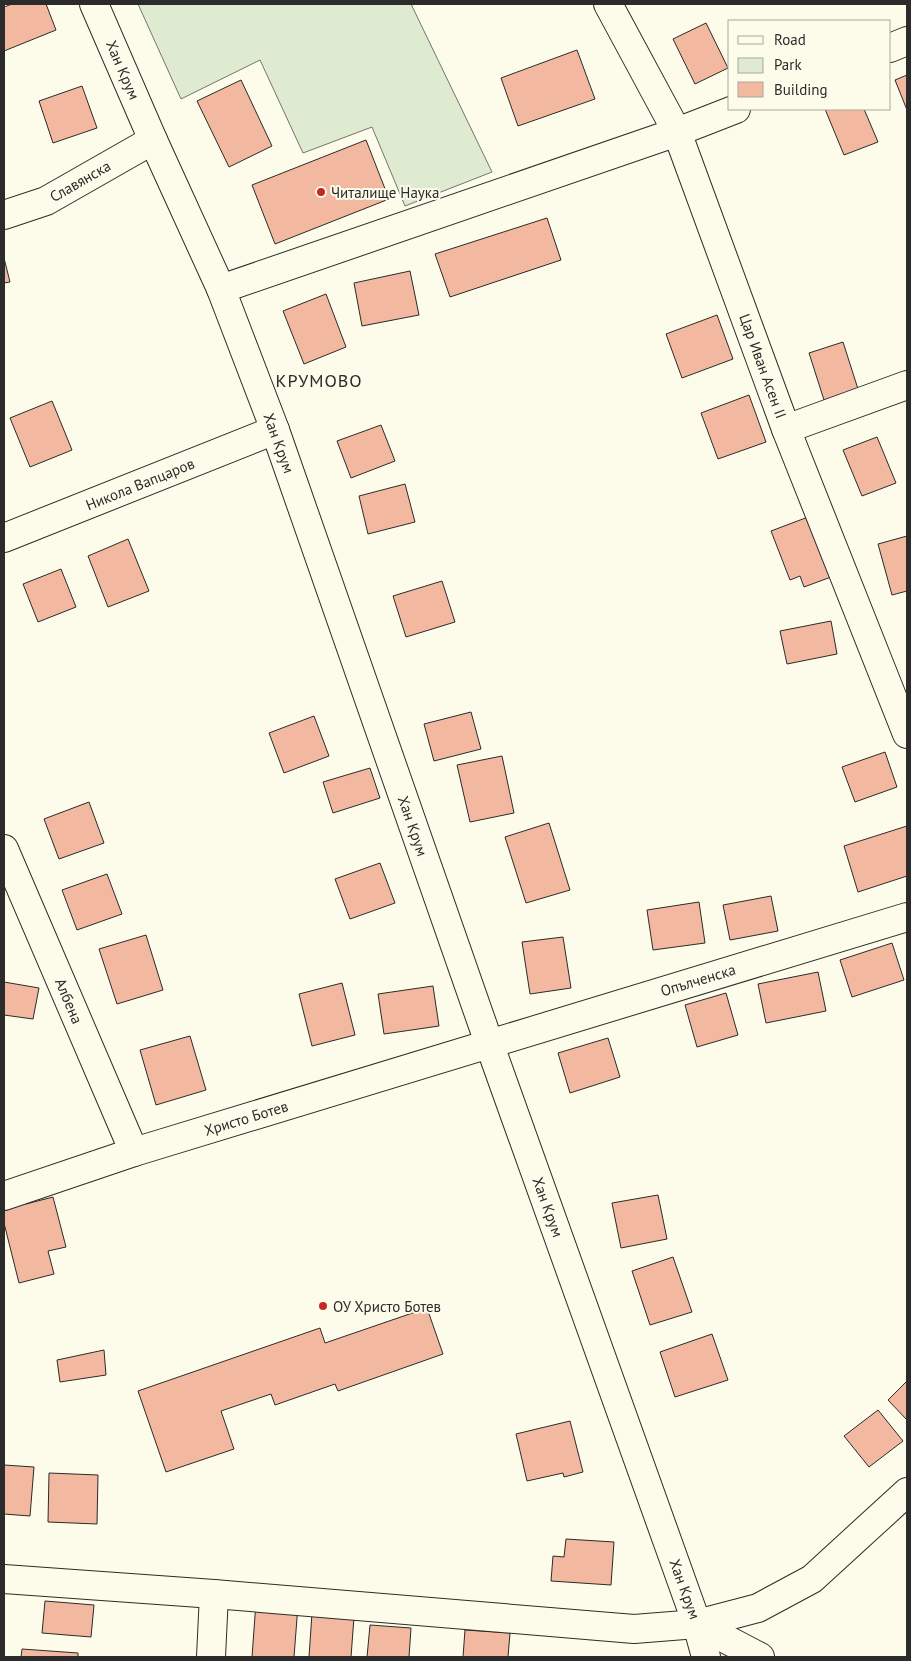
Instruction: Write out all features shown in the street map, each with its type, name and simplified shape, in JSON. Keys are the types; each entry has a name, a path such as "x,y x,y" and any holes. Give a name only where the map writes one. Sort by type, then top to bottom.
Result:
{"street":[{"name":"Хан Крум","path":"94,4 152,140 221,289 275,430 489,1043 697,1624 706,1657"},
{"name":"Цар Иван Асен II","path":"608,4 677,132 786,429 907,734"},
{"path":"891,48 907,41"},
{"path":"221,289 677,132 733,110"},
{"name":"Славянска","path":"4,215 46,202 152,140"},
{"path":"786,429 907,385"},
{"name":"Никола Вапцаров","path":"4,538 275,430"},
{"name":"Албена","path":"4,849 134,1152"},
{"name":"Опълченска","path":"489,1043 907,917"},
{"name":"Христо Ботев","path":"4,1196 134,1152 489,1043"},
{"path":"4,1579 214,1594 634,1630 697,1624 758,1608 812,1578 907,1492"},
{"path":"211,1657 214,1594"},
{"path":"697,1624 760,1657"}],"green space":[{"path":"138,4 411,4 492,172 405,206 372,127 303,153 260,60 181,99"}],"building":[{"path":"12,4 46,4 56,30 4,51 4,7"},
{"path":"706,23 728,68 695,84 673,39"},
{"path":"577,50 595,99 518,126 501,78"},
{"path":"907,75 907,110 895,80"},
{"path":"241,80 272,146 229,167 197,101"},
{"path":"82,86 97,128 53,143 39,101"},
{"path":"825,110 864,110 878,142 844,155"},
{"name":"Читалище Наука","path":"366,140 389,199 275,244 252,185"},
{"path":"547,218 561,260 450,297 435,254"},
{"path":"4,258 10,282 4,283"},
{"path":"410,271 419,315 362,326 354,283"},
{"path":"326,294 346,347 304,364 283,311"},
{"path":"717,315 733,359 682,378 666,334"},
{"path":"843,342 858,389 824,400 809,353"},
{"path":"749,395 766,442 718,459 701,413"},
{"path":"52,401 72,450 30,467 10,418"},
{"path":"381,425 395,461 351,478 337,441"},
{"path":"877,437 896,483 862,496 843,450"},
{"path":"405,484 415,522 368,534 359,496"},
{"path":"808,517 831,577 804,587 800,576 790,580 771,531"},
{"path":"907,536 907,591 892,595 878,544"},
{"path":"128,539 149,591 108,607 88,556"},
{"path":"61,569 76,607 38,622 23,584"},
{"path":"442,581 455,622 406,637 393,596"},
{"path":"831,621 837,654 787,664 780,631"},
{"path":"471,712 481,749 434,761 424,724"},
{"path":"314,716 329,756 284,773 269,733"},
{"path":"885,752 897,787 855,802 842,767"},
{"path":"502,756 514,813 470,822 457,765"},
{"path":"370,768 380,798 333,813 323,782"},
{"path":"89,802 104,843 59,859 44,819"},
{"path":"549,823 570,890 526,903 505,837"},
{"path":"907,826 907,876 858,892 844,846"},
{"path":"380,863 395,903 350,919 335,879"},
{"path":"107,874 122,914 77,930 62,890"},
{"path":"771,896 778,931 730,940 723,905"},
{"path":"699,902 705,943 653,950 647,910"},
{"path":"146,935 163,990 117,1004 99,949"},
{"path":"563,937 571,988 530,994 522,942"},
{"path":"892,943 904,980 852,997 840,960"},
{"path":"818,972 826,1011 766,1023 758,984"},
{"path":"4,982 39,988 33,1019 4,1015"},
{"path":"342,983 355,1035 312,1046 299,994"},
{"path":"433,986 439,1026 384,1034 378,994"},
{"path":"726,993 738,1035 697,1047 685,1005"},
{"path":"190,1036 206,1090 156,1105 140,1050"},
{"path":"608,1038 620,1077 570,1093 558,1053"},
{"path":"658,1195 667,1239 621,1248 612,1203"},
{"path":"53,1197 66,1247 48,1251 54,1274 19,1283 4,1223 4,1203 24,1198 26,1204"},
{"path":"673,1257 692,1312 650,1325 632,1271"},
{"path":"427,1308 443,1354 338,1391 335,1384 275,1405 271,1394 221,1411 234,1449 166,1472 138,1391 320,1328 325,1343"},
{"path":"712,1334 728,1380 675,1397 660,1352"},
{"path":"104,1350 106,1375 60,1382 57,1360"},
{"path":"907,1381 907,1420 888,1400"},
{"path":"878,1410 903,1441 869,1467 844,1436"},
{"path":"570,1421 583,1472 564,1477 563,1473 527,1481 516,1434"},
{"path":"4,1465 34,1467 30,1516 4,1514"},
{"path":"49,1473 98,1475 97,1524 48,1522"},
{"path":"566,1539 614,1542 611,1585 551,1581 553,1556 564,1557"},
{"path":"45,1601 94,1605 91,1637 42,1633"},
{"path":"256,1602 298,1605 294,1657 252,1657"},
{"path":"312,1613 354,1617 351,1657 309,1657"},
{"path":"370,1625 411,1628 409,1657 367,1657"},
{"path":"465,1630 510,1633 508,1657 463,1657"},
{"path":"22,1649 78,1653 78,1657 21,1657"}],"place":[{"name":"Читалище Наука","path":"321,192"},
{"name":"ОУ Христо Ботев","path":"323,1306"}],"district":[{"name":"КРУМОВО","path":"319,380"}]}
